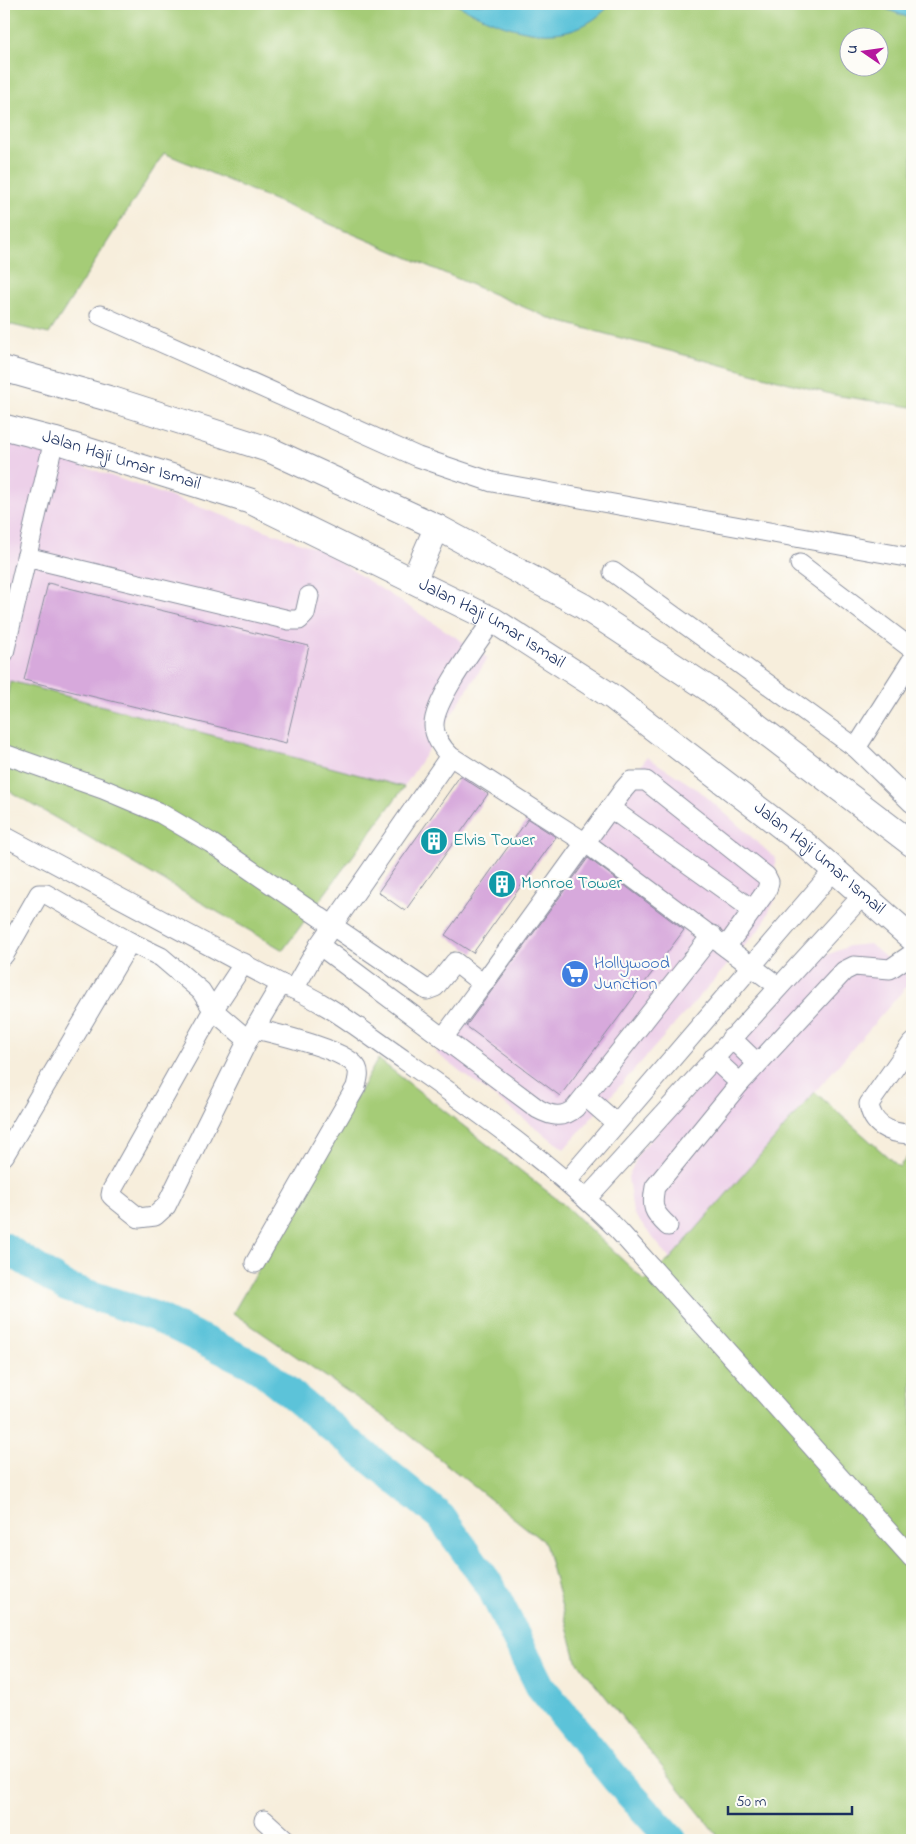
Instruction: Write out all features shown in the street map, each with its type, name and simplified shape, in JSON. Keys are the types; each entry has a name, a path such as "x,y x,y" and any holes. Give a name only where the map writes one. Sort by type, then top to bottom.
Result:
{"main road":[{"path":"4,369 114,400 270,450 438,527 583,606 709,689 912,844"},
{"name":"Jalan Haji Umar Ismail","path":"4,427 54,440 250,501 493,620 614,698 807,846 912,938"},
{"path":"414,580 438,527"}],"street":[{"path":"100,315 418,457 492,482 912,558"},
{"path":"4,653 54,440"},
{"path":"26,557 289,620 299,620 304,614 309,596"},
{"path":"800,564 912,649"},
{"path":"613,572 856,748 912,803"},
{"path":"493,620 464,661 436,713 434,726 442,749 586,843 753,965 778,986"},
{"path":"856,748 912,660"},
{"path":"4,754 103,789 160,813 211,843 427,990 436,987 455,962 483,984"},
{"path":"244,963 213,1010 112,1190 111,1195 113,1198 139,1218 155,1216 166,1206 252,1035 320,944 450,756"},
{"path":"320,944 443,1038 546,1114 568,1114 719,941 753,910 767,890 769,882 766,876 646,781 631,781 443,1038"},
{"path":"610,808 753,910"},
{"path":"4,836 327,1007 497,1125 587,1198 746,1371 912,1558"},
{"path":"567,1181 834,870"},
{"path":"4,955 39,894 46,894 130,942 161,957 201,991 213,1010 252,1035 313,1044 350,1060 358,1068 356,1087 254,1263"},
{"path":"587,1198 778,986 862,896"},
{"path":"4,1156 130,942"},
{"path":"668,1226 658,1216 652,1204 655,1187 740,1082 844,971 854,966 890,969 912,954"},
{"path":"731,1038 757,1064"},
{"path":"912,1042 869,1104 871,1115 879,1125 894,1133 909,1134 912,1131"},
{"path":"713,1058 740,1082"},
{"path":"585,1096 616,1123"},
{"path":"264,1820 286,1840"}],"shaded area":[{"path":"4,440 26,446 321,550 488,658 404,787 10,681 4,688"},
{"path":"647,757 700,791 775,858 776,897 762,926 564,1149 436,1053"},
{"path":"870,944 912,980 670,1259 633,1213 628,1177 640,1151 820,958 849,946"}],"green space":[{"path":"4,4 912,4 912,407 834,395 554,320 164,153 49,334 4,323"},
{"path":"10,681 404,787 283,950 4,788 4,713"},
{"path":"378,1059 562,1203 645,1281 670,1259 815,1092 899,1167 912,1151 912,1840 721,1840 576,1660 545,1543 402,1429 233,1313"}],"water":[{"path":"455,4 611,4 593,19 575,29 555,33 515,29 474,14"},
{"path":"852,4 912,4 912,19 881,7"}],"building":[{"path":"48,583 309,646 286,743 24,680"},
{"name":"Elvis Tower","path":"460,776 488,794 405,911 378,892"},
{"name":"Monroe Tower","path":"528,819 556,837 473,953 445,935"},
{"name":"Hollywood Junction","path":"588,858 684,930 560,1096 466,1026"}],"waterway":[{"path":"4,1247 66,1287 154,1316 258,1367 441,1517 491,1587 540,1686 616,1779 672,1840"}],"place":[{"name":"Elvis Tower","path":"434,841"},
{"name":"Monroe Tower","path":"502,884"},
{"name":"Hollywood Junction","path":"575,974"}]}
